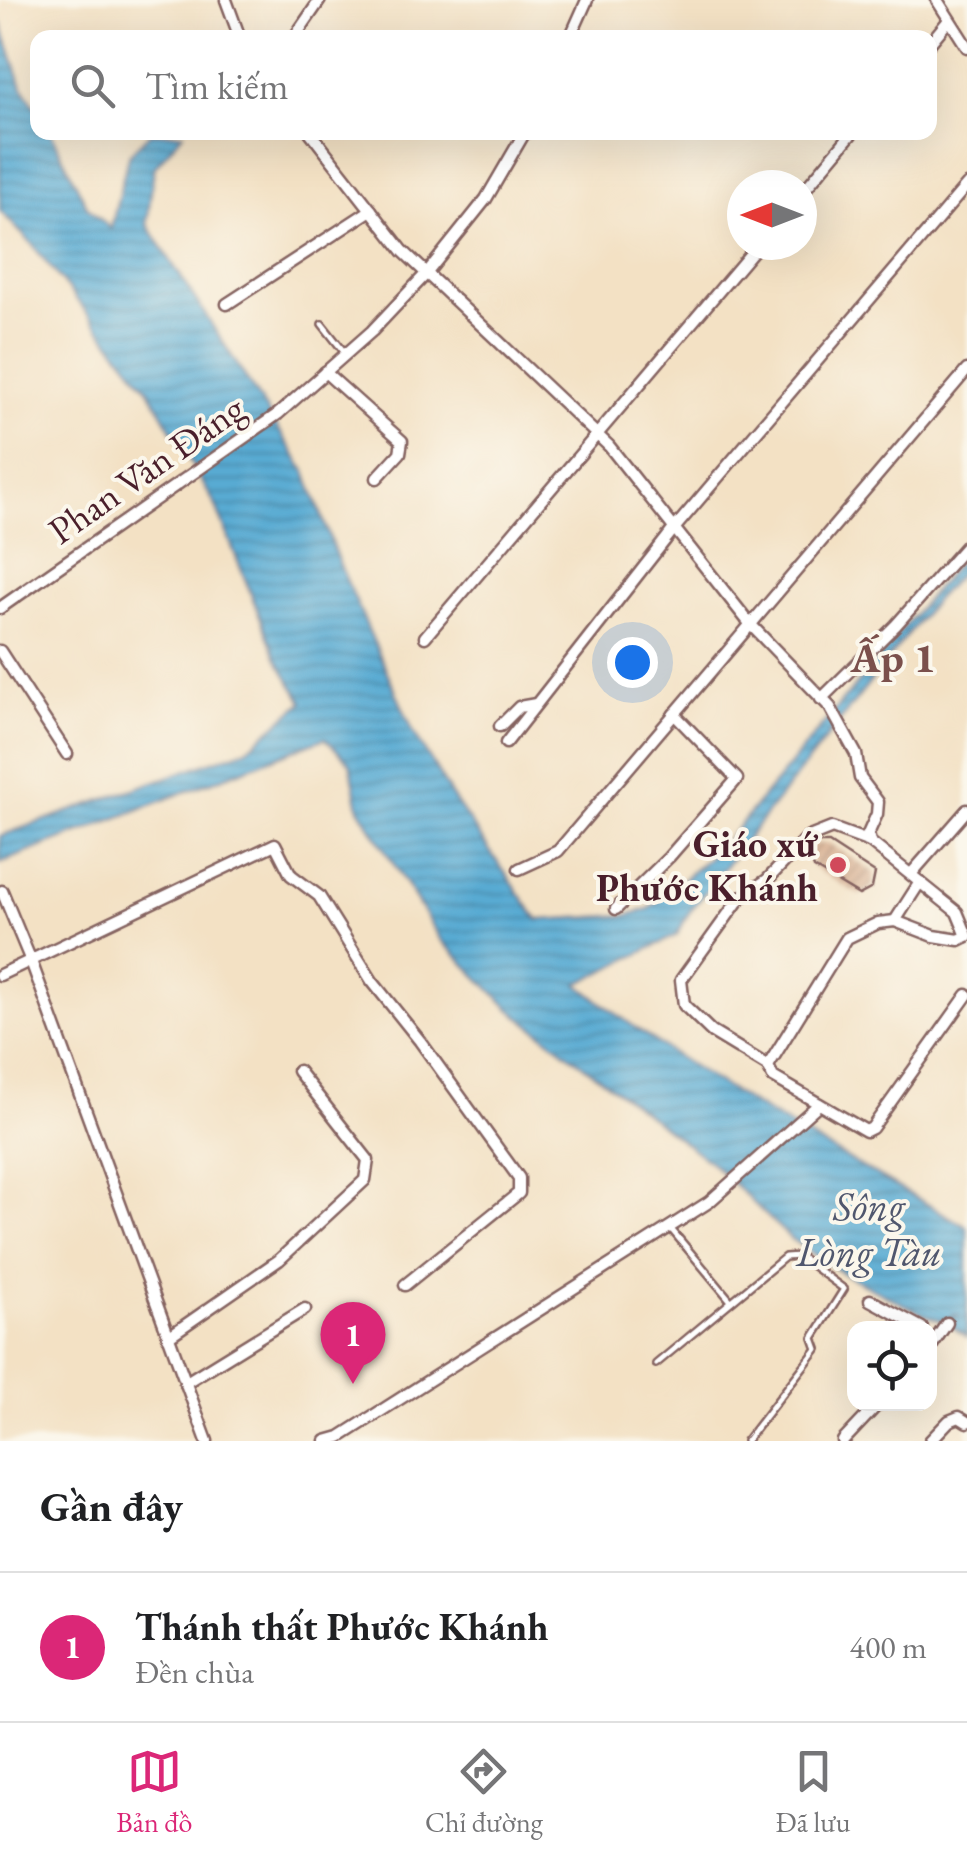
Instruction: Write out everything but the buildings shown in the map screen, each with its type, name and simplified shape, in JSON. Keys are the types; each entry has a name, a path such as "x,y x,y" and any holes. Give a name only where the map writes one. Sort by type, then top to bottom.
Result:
{"street":[{"path":"226,0 237,30"},
{"path":"299,30 320,0"},
{"path":"573,30 586,0"},
{"path":"937,0 967,47"},
{"path":"937,35 949,20"},
{"path":"316,140 403,251 597,434 751,625 825,703 858,758 860,778 878,802 878,814 868,834 870,842"},
{"name":"Phan Văn Đáng","path":"0,608 278,414 326,372 341,348 372,331 486,199 520,140"},
{"path":"817,175 847,140"},
{"path":"506,743 674,530 967,185"},
{"path":"227,304 371,210"},
{"path":"424,637 745,260"},
{"path":"519,869 558,851 967,370"},
{"path":"326,372 402,442 400,454 376,478"},
{"path":"825,703 967,545"},
{"path":"0,651 67,754"},
{"path":"500,726 520,706 537,704"},
{"path":"616,909 669,857 738,779 674,714"},
{"path":"895,921 916,878 967,810"},
{"path":"768,1066 846,938 878,923 895,921 934,936 959,940 967,936 957,912 916,878 870,842 832,828 807,838 767,880 740,898 681,980 684,1005 712,1032 768,1066 774,1077 866,1131 872,1128 967,995"},
{"path":"0,975 275,844 291,875 319,896 372,981 519,1178 519,1193 405,1285"},
{"path":"2,891 207,1441"},
{"path":"168,1337 278,1260 366,1180 368,1160 298,1071"},
{"path":"329,1441 340,1438 709,1202 818,1104"},
{"path":"870,1300 909,1321"},
{"path":"185,1382 305,1309"},
{"path":"937,1334 947,1322"},
{"path":"843,1441 871,1411"},
{"path":"930,1441 949,1421 960,1416 967,1422"},
{"path":"852,1431 862,1441"}],"lane":[{"path":"322,324 341,348"},
{"path":"669,1227 732,1302"},
{"path":"656,1364 785,1258 798,1256 844,1289 812,1338 817,1349 746,1441"}],"water":[{"name":"Sông Lòng Tàu","path":"0,20 30,99 30,140 54,140 88,208 111,229 128,156 143,140 177,140 154,168 147,224 306,472 338,561 414,733 453,798 538,920 628,915 649,909 724,844 967,551 967,566 934,601 688,914 677,935 578,984 718,1083 967,1227 967,1337 947,1323 842,1273 791,1239 715,1166 511,1010 440,939 359,808 350,763 325,738 0,863 0,836 247,749 303,702 277,659 215,504 149,390 31,243 0,211"}],"ferry route":[{"path":"950,1318 967,1315"}],"place":[{"name":"Giáo xứ Phước Khánh","path":"838,865"},
{"name":"Thánh thất Phước Khánh","path":"353,1384"}],"district":[{"name":"Ấp 1","path":"893,657"}]}
